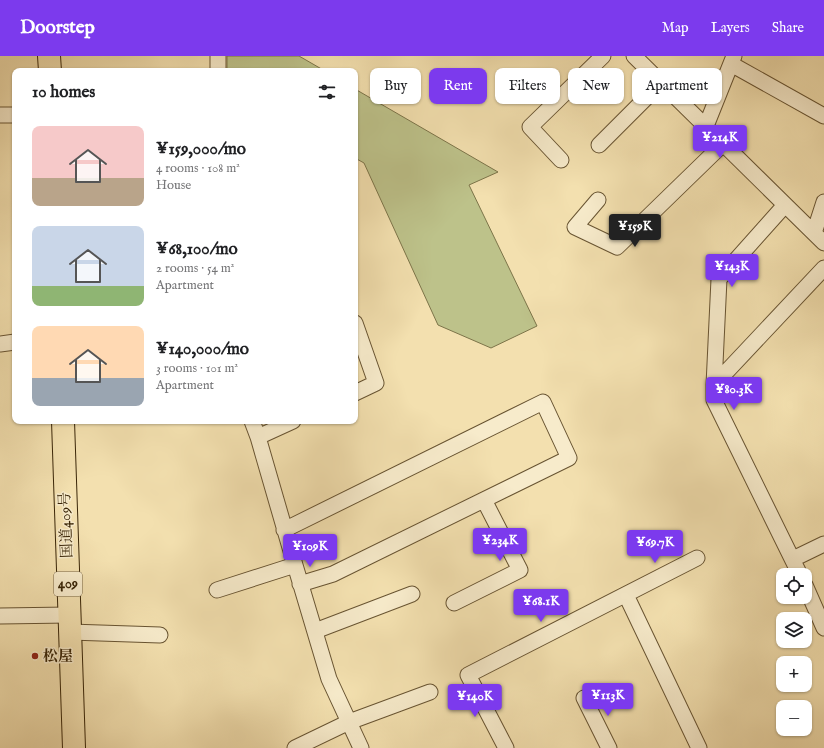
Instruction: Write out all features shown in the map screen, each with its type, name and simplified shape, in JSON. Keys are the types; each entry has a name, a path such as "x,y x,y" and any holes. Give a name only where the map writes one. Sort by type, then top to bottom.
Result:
{"highway":[{"path":"49,56 50,68"},
{"name":"国道409号","path":"63,424 74,748"}],"street":[{"path":"218,56 218,68"},
{"path":"562,160 530,127 603,56"},
{"path":"634,56 646,68"},
{"path":"706,126 733,60 824,116"},
{"path":"599,145 640,104"},
{"path":"683,104 819,238"},
{"path":"0,115 12,115"},
{"path":"598,200 575,227 617,247 723,144"},
{"path":"819,238 824,202"},
{"path":"785,205 719,280 714,400 797,568"},
{"path":"714,385 824,268"},
{"path":"358,332 376,383 358,392"},
{"path":"0,344 12,342"},
{"path":"284,530 544,402 570,458 334,574 300,584"},
{"path":"253,424 329,679 361,748"},
{"path":"258,437 286,424"},
{"path":"454,604 520,570 484,500"},
{"path":"794,559 824,544"},
{"path":"506,748 468,675 697,558"},
{"path":"217,590 295,565"},
{"path":"315,631 412,594"},
{"path":"626,595 699,748"},
{"path":"812,601 824,628"},
{"path":"0,616 70,623 160,635"},
{"path":"295,748 349,722 430,692"},
{"path":"584,698 608,748"}],"green space":[{"path":"227,56 299,56 320,68 227,68"},
{"path":"358,91 370,98 370,104 381,104 498,172 469,185 537,326 491,348 438,325 364,163 358,160"}],"place":[{"name":"松屋","path":"35,656"}]}
